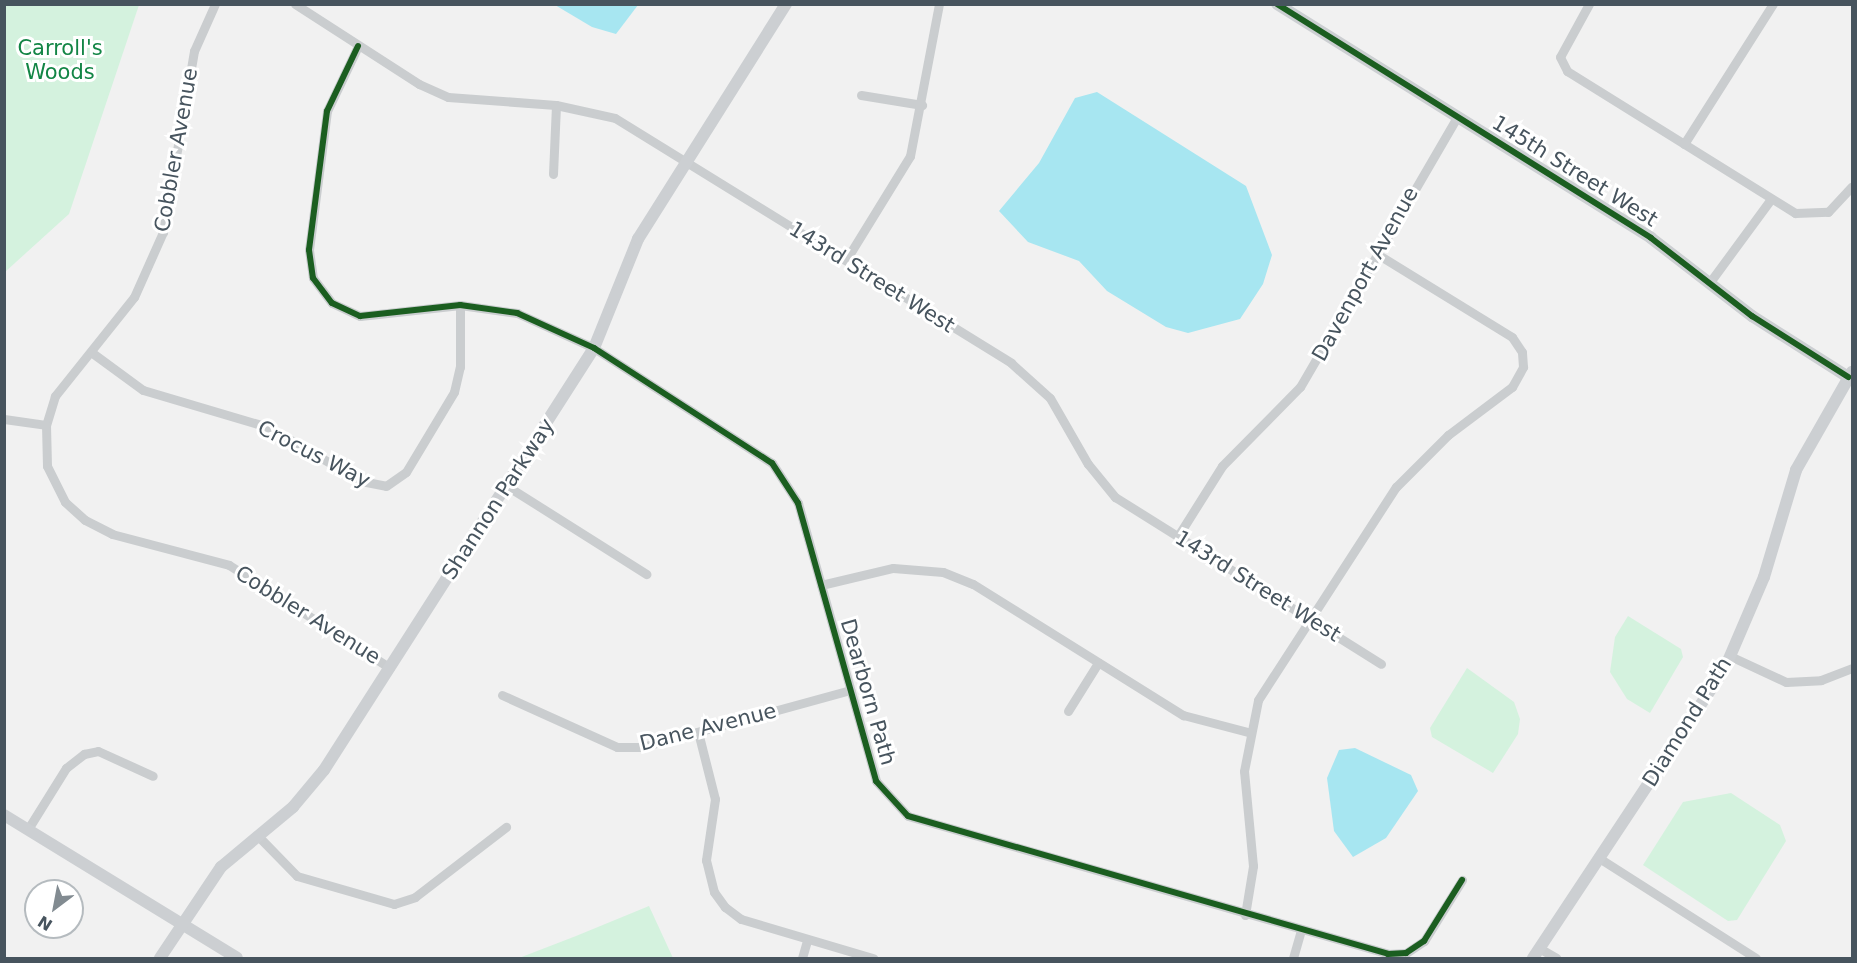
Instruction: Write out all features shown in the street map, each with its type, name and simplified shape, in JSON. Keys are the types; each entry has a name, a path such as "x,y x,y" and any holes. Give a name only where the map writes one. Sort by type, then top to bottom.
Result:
{"street":[{"name":"Cobbler Avenue","path":"215,4 194,51 164,232 134,297 55,396 45,425 52,478 85,520 112,534 228,565 390,668"},
{"name":"143rd Street West","path":"295,4 358,46 448,96 556,105 615,118 1028,375 1056,406 1103,485 1178,536 1381,663"},
{"name":"Shannon Parkway","path":"160,958 222,867 258,836 324,770 594,348 638,239 786,4"},
{"path":"846,260 906,166 922,105 939,4"},
{"name":"145th Street West","path":"1277,4 1651,238 1710,282 1850,374"},
{"path":"1588,4 1560,57 1567,71 1771,199 1811,216 1836,207 1852,186"},
{"path":"1684,144 1773,4"},
{"name":"Dearborn Path","path":"358,46 327,111 309,250 313,278 332,303 360,316 460,305 517,313 594,348 772,463 798,503 876,780 908,816 1245,915 1388,954 1406,953 1424,941 1462,880"},
{"path":"861,95 922,105"},
{"path":"554,174 556,105"},
{"name":"Davenport Avenue","path":"1178,536 1222,466 1296,394 1457,117"},
{"path":"1710,282 1771,199"},
{"path":"1245,915 1253,866 1244,771 1248,732 1257,700 1396,487 1448,435 1515,384 1523,356 1512,336 1377,254"},
{"name":"Crocus Way","path":"91,352 143,390 268,427 361,482 386,486 406,472 454,392 460,367 460,305"},
{"name":"Diamond Path","path":"1536,953 1730,656 1764,577 1796,470 1850,374"},
{"path":"4,419 45,425"},
{"path":"507,486 646,574"},
{"path":"821,585 893,568 943,572 1183,715 1248,732"},
{"path":"1730,656 1786,682 1821,680 1852,668"},
{"path":"1068,711 1098,663"},
{"name":"Dane Avenue","path":"502,695 617,747 642,747 850,690"},
{"path":"698,732 715,799 706,860 714,891 741,920 873,958"},
{"path":"28,830 66,768 84,754 98,750 153,776"},
{"path":"4,815 237,958"},
{"path":"258,836 297,876 394,904 415,897 506,827"},
{"path":"1599,858 1756,958"},
{"path":"1293,958 1301,930"},
{"path":"802,958 807,940"},
{"path":"1536,953 1556,958"}],"green space":[{"name":"Carroll's Woods","path":"5,4 139,5 69,214 5,272"},
{"path":"1628,616 1681,649 1683,657 1650,713 1627,699 1610,672 1615,637"},
{"path":"1467,668 1514,702 1520,719 1518,734 1493,773 1432,737 1430,728"},
{"path":"1731,793 1780,825 1786,841 1737,920 1728,921 1643,865 1683,802"},
{"path":"649,906 673,958 519,958 576,936"}],"water":[{"path":"555,5 638,5 616,34 592,27"},
{"path":"1097,92 1246,186 1272,255 1263,284 1240,319 1188,333 1166,327 1107,291 1079,261 1028,242 999,211 1039,163 1075,98"},
{"path":"1355,748 1411,775 1418,791 1386,838 1353,857 1334,831 1327,778 1339,750"}],"cycle path":[{"path":"1277,4 1651,238 1752,316 1848,377"},
{"path":"358,46 327,111 309,250 313,278 332,303 360,316 460,305 517,313 594,348 772,463 798,503 876,781 908,816 1388,954 1406,953 1424,941 1462,880"}]}
